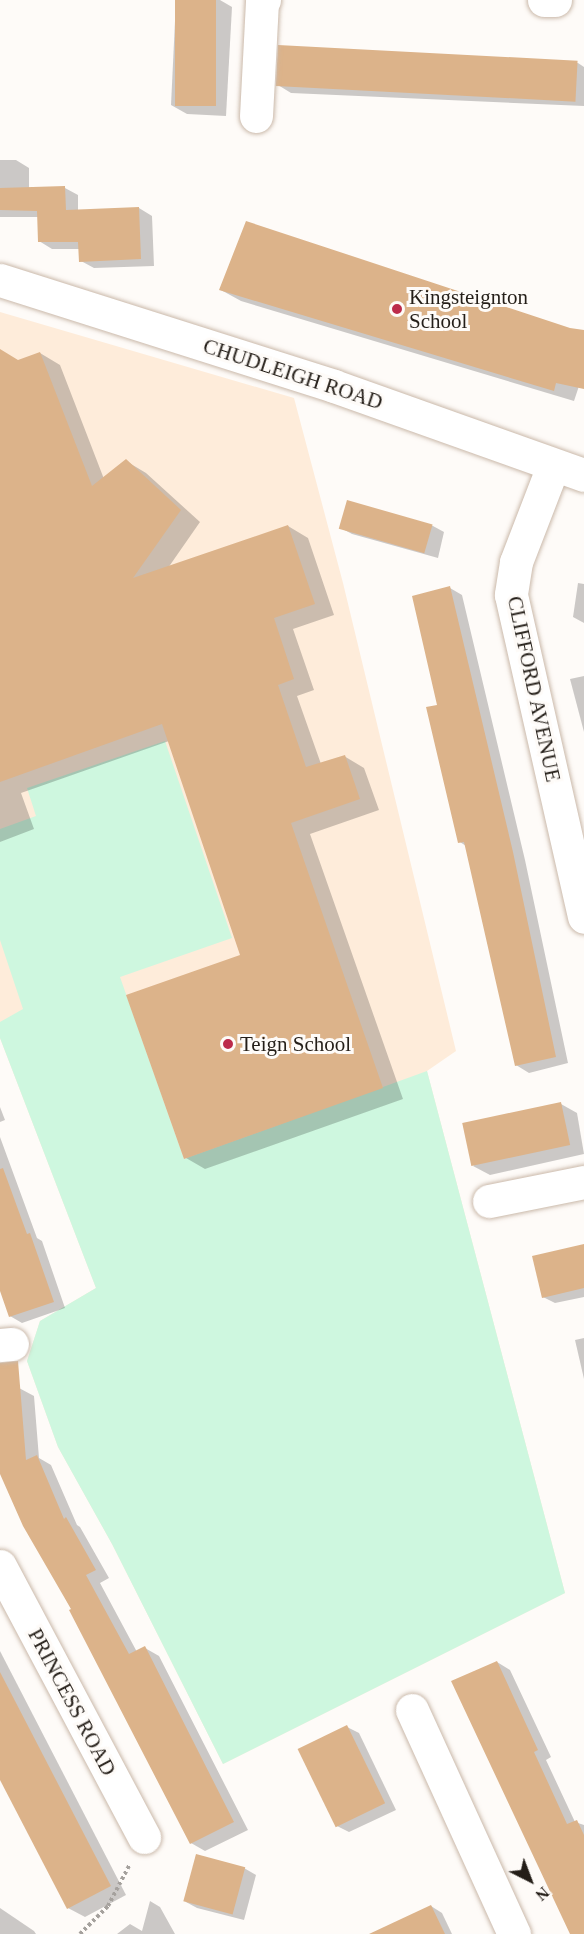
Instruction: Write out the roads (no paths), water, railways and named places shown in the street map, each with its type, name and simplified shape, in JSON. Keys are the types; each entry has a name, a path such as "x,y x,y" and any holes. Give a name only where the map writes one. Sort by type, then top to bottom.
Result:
{"street":[{"path":"256,117 262,0 264,0"},
{"path":"544,0 555,0"},
{"name":"CHUDLEIGH ROAD","path":"0,280 334,386 553,466 584,475"},
{"name":"CLIFFORD AVENUE","path":"553,466 516,562 511,595 584,916"},
{"path":"489,1201 584,1182"},
{"name":"PRINCESS ROAD","path":"0,1566 144,1837"},
{"path":"412,1710 514,1934"}],"place":[{"name":"Kingsteignton School","path":"397,309"},
{"name":"Teign School","path":"228,1044"}]}
